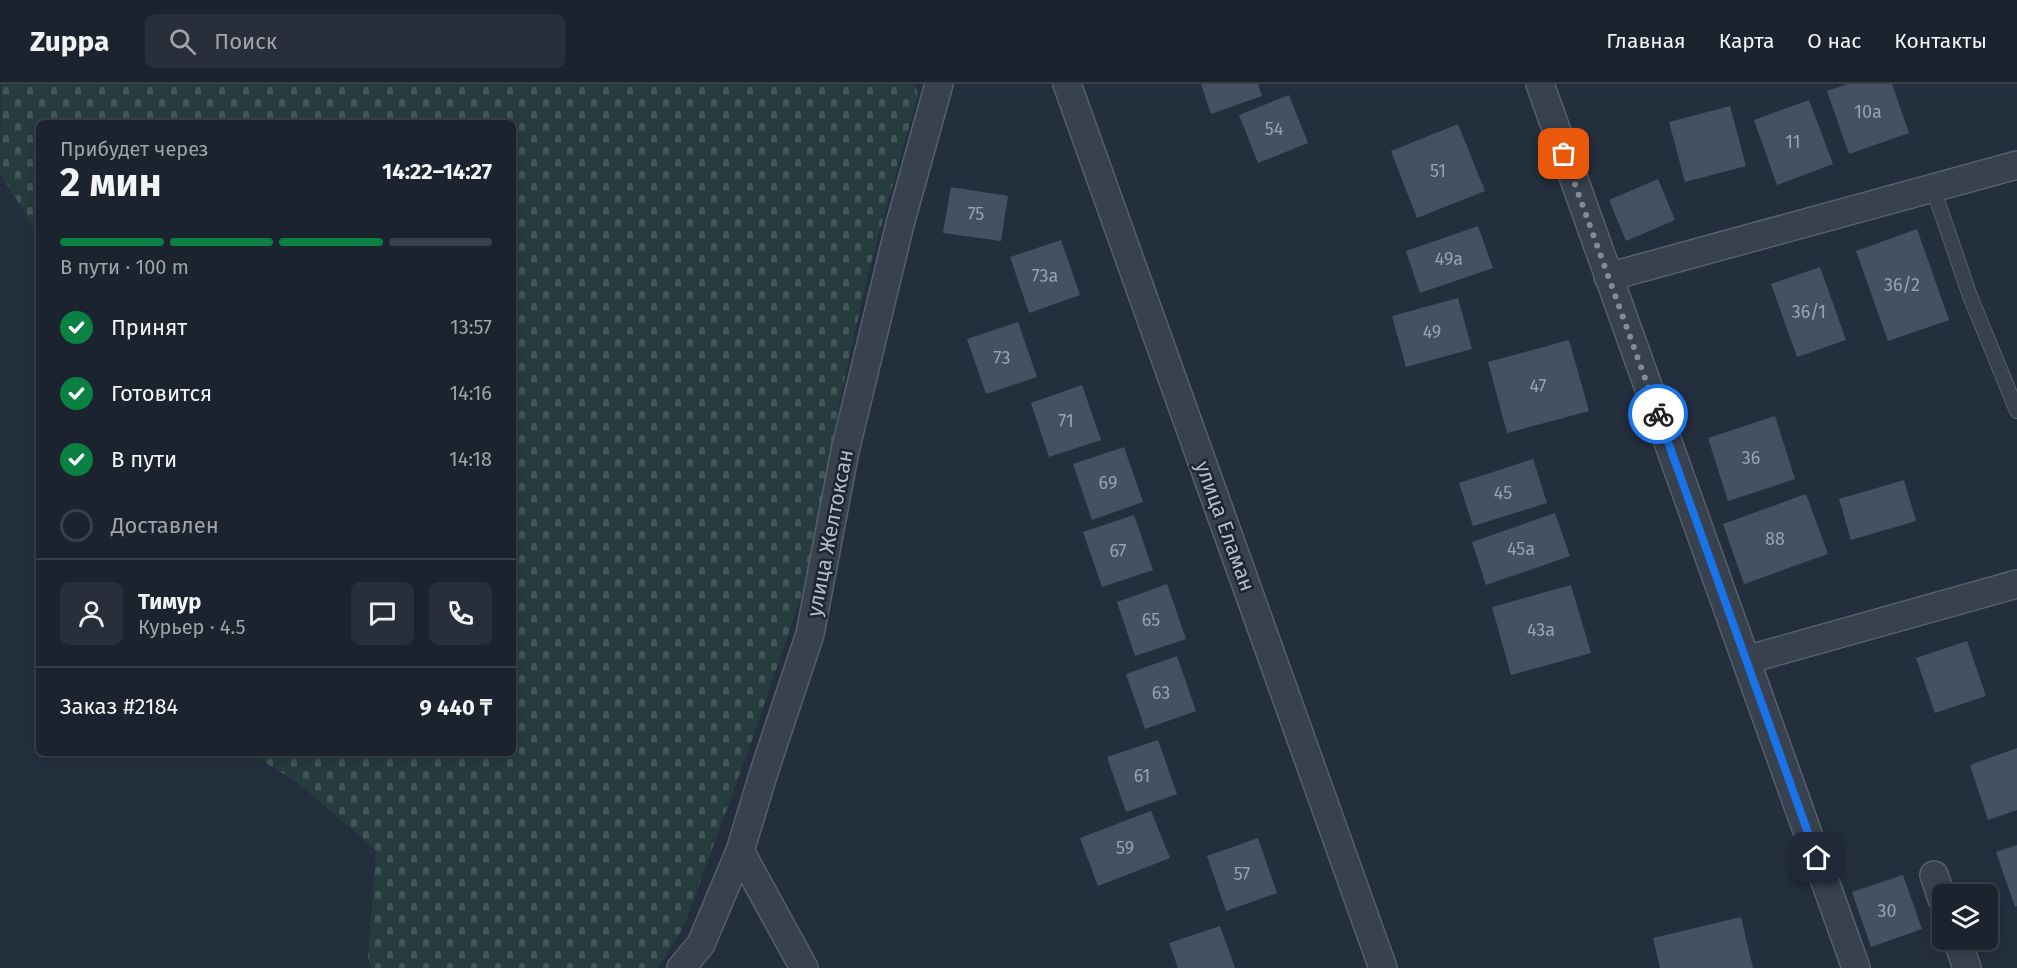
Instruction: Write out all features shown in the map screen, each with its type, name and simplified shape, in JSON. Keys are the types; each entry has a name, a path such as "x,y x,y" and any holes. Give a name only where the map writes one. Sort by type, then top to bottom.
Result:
{"street":[{"name":"улица Желтоксан","path":"681,968 701,944 740,851 810,634 845,451 900,224 939,84"},
{"name":"улица Еламан","path":"1067,84 1383,968"},
{"path":"1540,84 1856,968"},
{"path":"1608,277 2017,165"},
{"path":"1746,660 2017,584"},
{"path":"740,851 804,968"},
{"path":"1961,950 1967,968"}],"lane":[{"path":"1933,188 1970,296 2017,411"}],"green space":[{"path":"1,84 915,84 918,95 870,266 842,390 805,585 756,729 684,926 658,968 371,968 368,958 376,850 297,782 254,756 516,756 516,120 36,120 36,231 0,173"}],"building":[{"path":"1201,84 1258,84 1262,96 1211,114"},
{"path":"1848,84 1892,84 1909,133 1849,154 1827,91"},
{"path":"1289,95 1308,143 1258,163 1239,115"},
{"path":"1809,100 1833,164 1777,185 1754,120"},
{"path":"1730,106 1746,166 1685,182 1669,122"},
{"path":"1458,124 1485,191 1417,218 1391,151"},
{"path":"1658,179 1675,220 1626,241 1609,200"},
{"path":"951,187 1008,196 1001,241 943,233"},
{"path":"1478,226 1493,268 1420,293 1406,251"},
{"path":"1917,229 1949,320 1888,341 1856,251"},
{"path":"1061,240 1080,295 1029,313 1010,257"},
{"path":"1820,267 1846,340 1797,357 1771,284"},
{"path":"1458,298 1472,349 1406,367 1392,316"},
{"path":"1018,322 1037,377 986,394 967,339"},
{"path":"1569,340 1589,411 1507,433 1488,362"},
{"path":"1082,385 1101,440 1049,457 1031,403"},
{"path":"1775,416 1795,479 1728,501 1708,438"},
{"path":"1124,447 1143,502 1092,520 1073,464"},
{"path":"1533,459 1547,503 1473,526 1459,483"},
{"path":"1904,480 1916,521 1851,540 1839,499"},
{"path":"1806,494 1828,554 1744,584 1723,524"},
{"path":"1555,513 1570,556 1486,585 1472,542"},
{"path":"1134,515 1153,570 1102,587 1083,532"},
{"path":"1167,584 1186,639 1135,656 1117,602"},
{"path":"1571,585 1591,653 1511,675 1492,607"},
{"path":"1967,641 1986,696 1935,713 1916,658"},
{"path":"1177,656 1196,711 1145,729 1126,674"},
{"path":"1158,740 1177,794 1126,812 1107,757"},
{"path":"2017,748 2017,810 1988,820 1970,765"},
{"path":"1151,811 1170,858 1098,886 1080,838"},
{"path":"1258,838 1277,893 1226,911 1207,856"},
{"path":"2017,845 2017,906 2015,907 1996,852"},
{"path":"1903,875 1922,929 1871,947 1852,892"},
{"path":"1741,917 1753,968 1660,968 1653,938"},
{"path":"1220,926 1235,968 1178,968 1169,943"}],"way so far":[{"path":"1564,154 1658,414"}],"route":[{"path":"1658,414 1817,858"}]}
